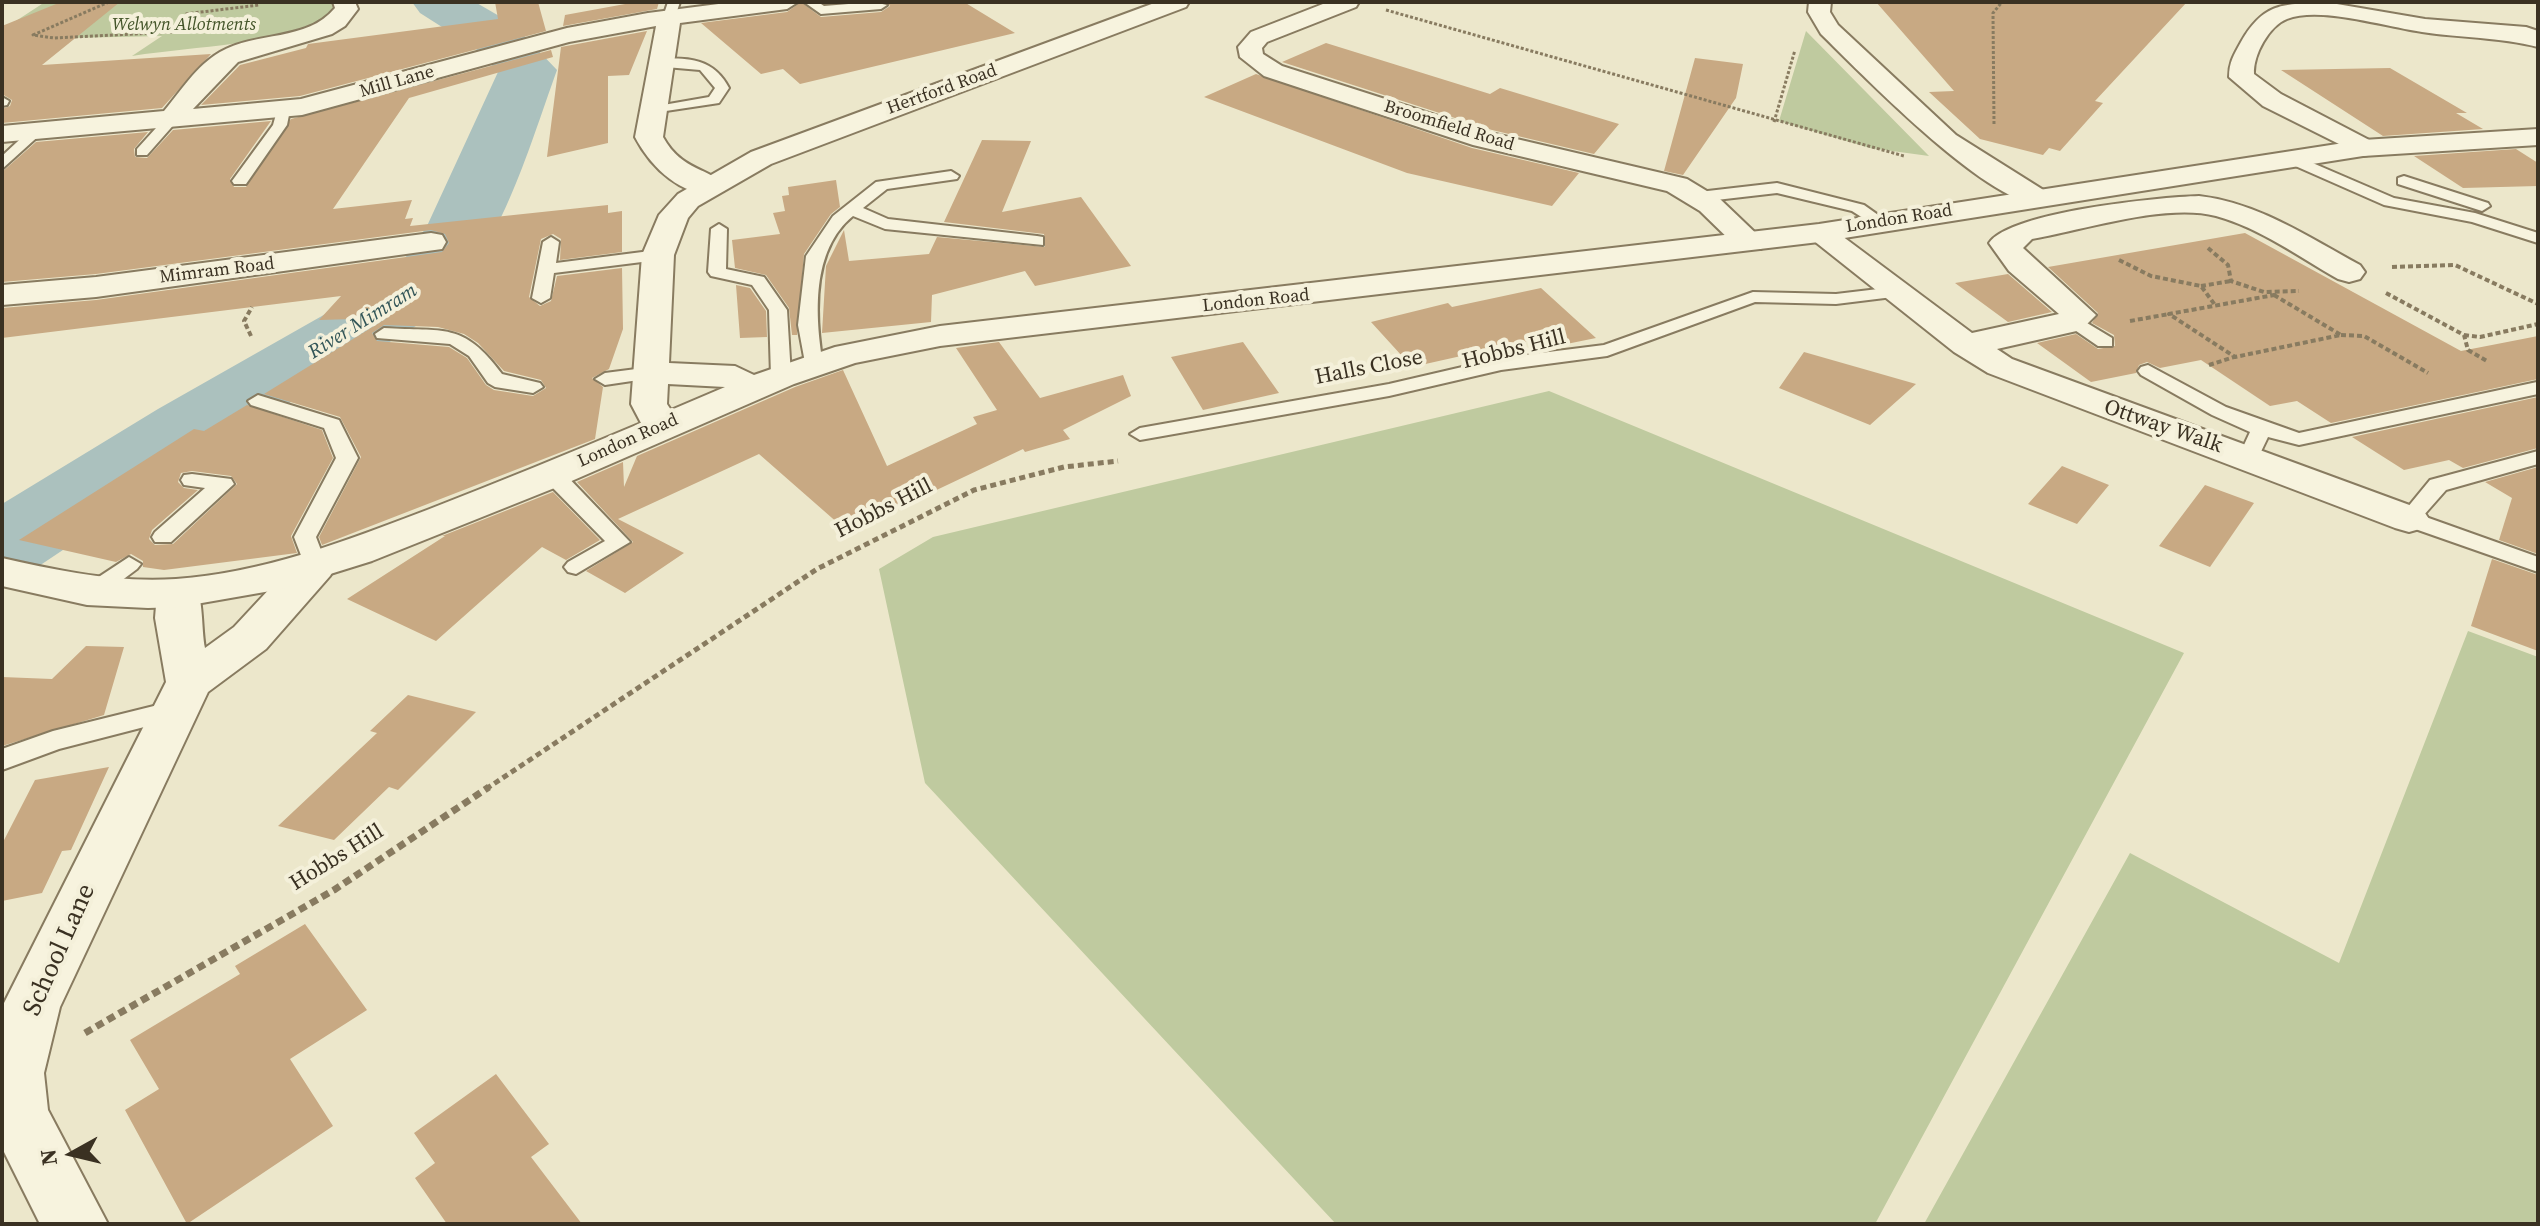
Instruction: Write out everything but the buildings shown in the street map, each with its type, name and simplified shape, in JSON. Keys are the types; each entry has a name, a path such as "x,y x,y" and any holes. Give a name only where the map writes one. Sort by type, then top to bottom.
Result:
{"street":[{"path":"170,121 222,62 244,51 333,24 347,9 344,2"},
{"name":"Mill Lane","path":"2,134 283,110 672,10 787,2"},
{"name":"Hertford Road","path":"661,426 649,404 658,255 674,215 710,186 761,158 1178,2"},
{"name":"Broomfield Road","path":"1360,4 1259,37 1250,47 1252,57 1273,71 1463,134 1654,178 1699,197 1750,242"},
{"path":"672,10 659,63 649,137 657,154 671,169 710,186"},
{"path":"2363,148 2272,100 2242,77 2241,64 2264,22 2272,15 2285,11 2331,10 2425,26 2534,30"},
{"path":"1821,12 1920,119 1971,157 2035,197"},
{"name":"London Road","path":"7,573 93,591 179,593 315,566 553,475 765,382 813,364 894,344 989,329 1819,233 2363,148 2538,137"},
{"path":"1966,345 2072,320 2079,315 2016,264 2004,243 2023,231 2185,204 2216,207 2247,218 2356,276"},
{"name":"Ottway Walk","path":"1819,233 1966,345 2000,366 2041,384 2255,444 2409,519"},
{"name":"Mimram Road","path":"2,295 96,287 431,242"},
{"path":"652,373 735,377 765,382"},
{"name":"School Lane","path":"10,1090 31,1007 181,696 250,638 315,566"},
{"path":"179,593 177,618 181,696"},
{"path":"10,1090 19,1118 75,1224"}],"lane":[{"path":"810,2 821,10 881,5"},
{"path":"651,111 714,100 722,88 705,67 685,61 659,63"},
{"path":"240,181 280,125 283,110"},
{"path":"142,152 170,121"},
{"path":"2,164 36,132"},
{"path":"2289,158 2390,202 2475,218 2538,238"},
{"path":"813,364 807,325 815,256 839,219 882,185 951,176"},
{"path":"2404,181 2538,224"},
{"path":"1699,197 1769,187 1858,208 1880,222"},
{"path":"851,209 885,224 1037,241"},
{"path":"719,229 717,272 758,281 778,310 765,382"},
{"path":"541,298 551,242"},
{"path":"547,269 658,255"},
{"name":"Halls Close","path":"1140,434 1389,390 1501,364 1607,350 1753,297 1836,299 1895,292"},
{"path":"2072,320 2105,342"},
{"path":"384,334 459,341 474,351 495,381 504,386 533,387"},
{"path":"2148,371 2219,411 2255,444 2299,439 2537,388"},
{"path":"605,379 652,373"},
{"path":"258,401 332,424 347,458 305,537 315,566"},
{"path":"2409,519 2438,485 2538,457"},
{"path":"553,475 619,542 576,567"},
{"path":"163,537 223,484 192,480"},
{"name":"Ottway Walk","path":"2409,519 2538,565"},
{"path":"93,591 129,564"},
{"path":"2,760 181,696"}],"path":[{"path":"109,2 33,35 54,38 193,31"},
{"path":"1971,157 1986,150 1994,132 1993,13 2002,2"},
{"path":"178,33 185,14 264,4"},
{"path":"1360,4 1904,156"},
{"path":"1774,122 1804,21 1821,12"},
{"path":"2119,260 2151,276 2201,286 2231,281"},
{"path":"2356,276 2383,274 2395,265 2455,265 2538,304"},
{"path":"2356,276 2464,335 2480,337 2538,324"},
{"path":"2201,286 2216,306"},
{"path":"2341,335 2274,295 2169,314 2235,357 2341,335 2364,336 2477,401"},
{"path":"2464,335 2468,350 2537,388"},
{"name":"Hobbs Hill","path":"10,1090 334,890 817,569 974,490 1064,467 1124,460"}],"green space":[{"name":"Welwyn Allotments","path":"45,2 336,2 334,16 285,34 235,44 132,56 162,36 69,38 2,30"},
{"path":"1806,31 1929,156 1870,148 1779,121"},
{"path":"1549,391 2184,653 1875,1224 1336,1224 925,783 879,569 933,537"},
{"path":"2468,631 2538,657 2538,1224 1924,1224 2130,853 2339,963"}],"waterway":[{"name":"River Mimram","path":"2,546 189,427 407,299 427,280 463,226 528,70 494,36 438,2"}]}
